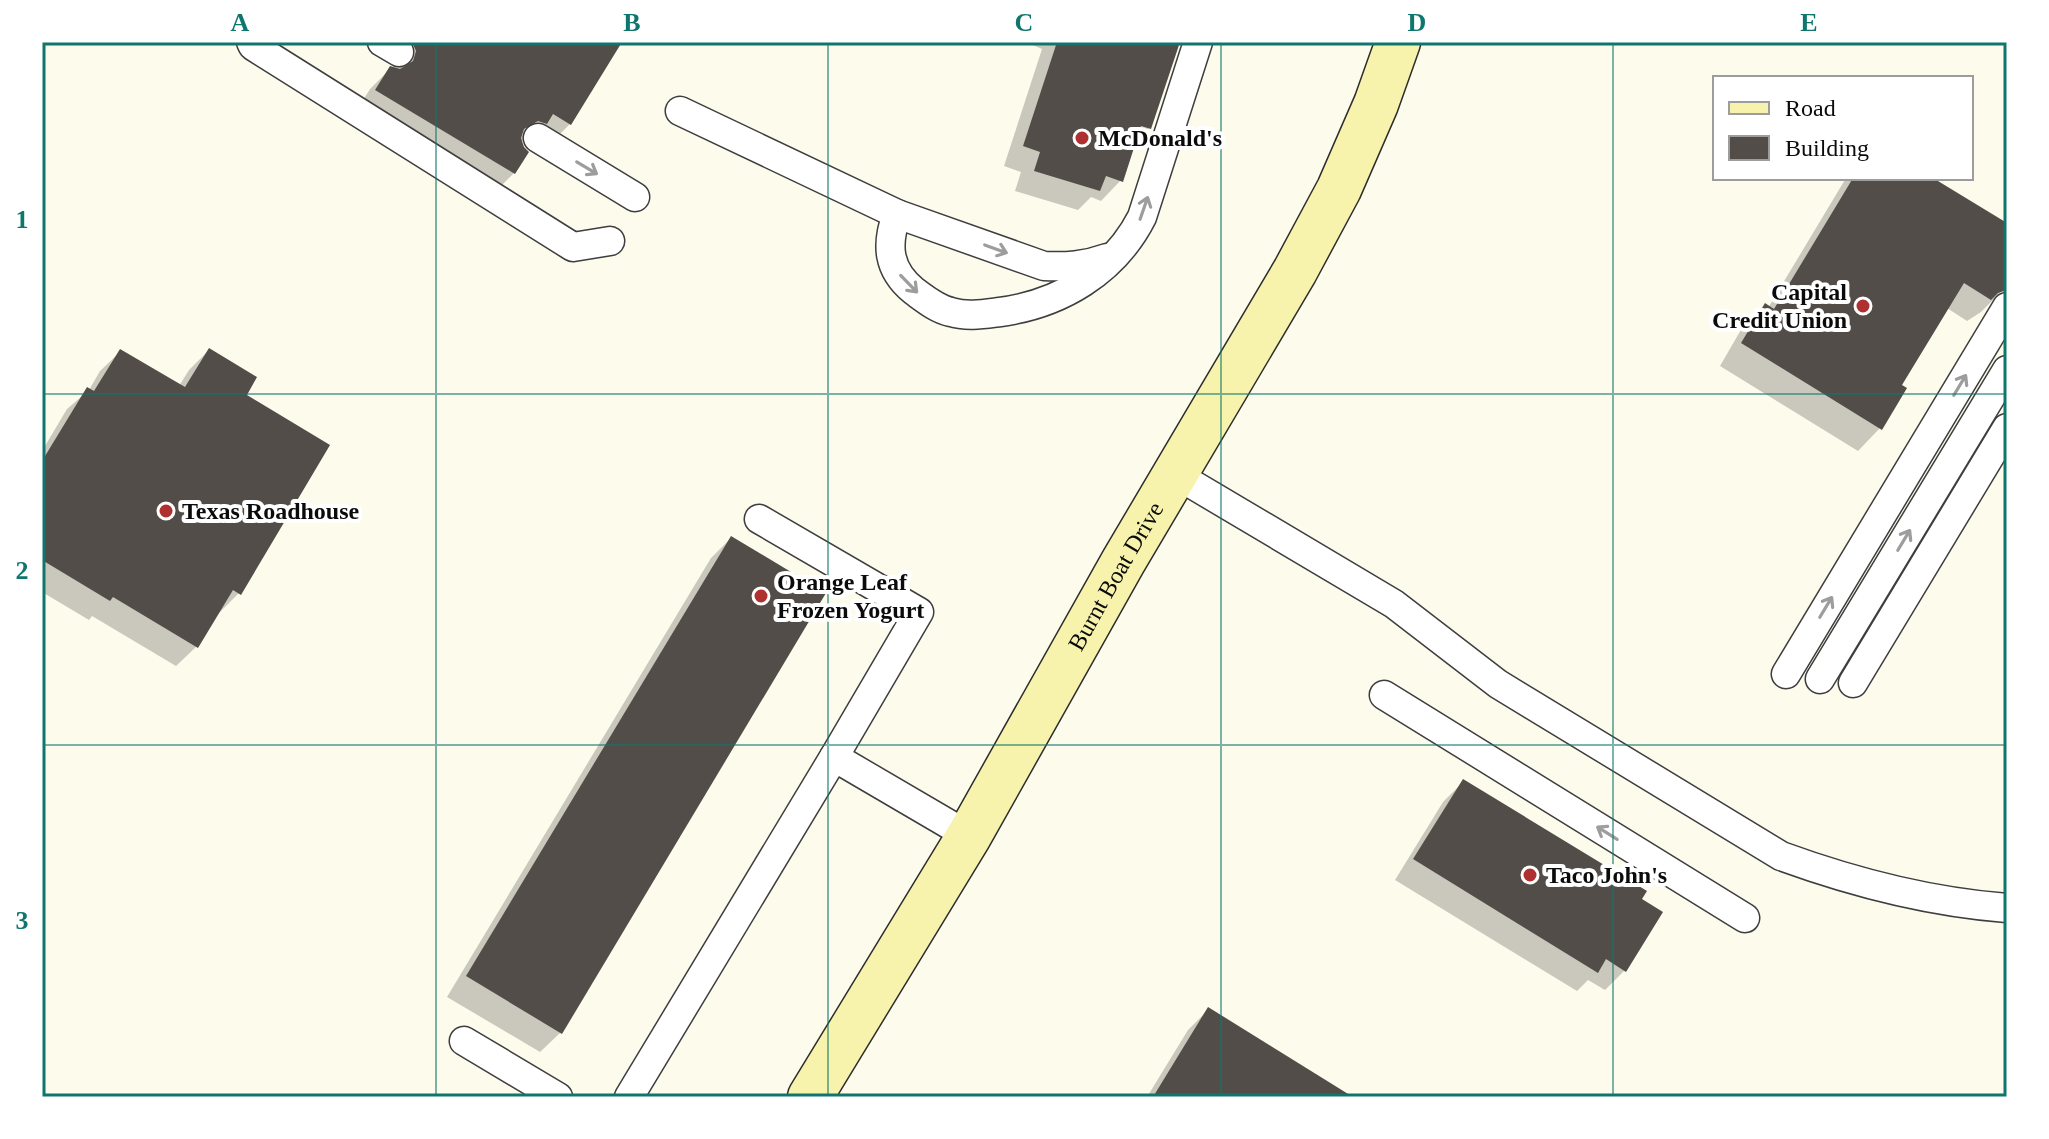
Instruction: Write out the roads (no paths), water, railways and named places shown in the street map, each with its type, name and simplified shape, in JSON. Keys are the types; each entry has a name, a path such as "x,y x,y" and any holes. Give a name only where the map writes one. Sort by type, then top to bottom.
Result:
{"street":[{"name":"Burnt Boat Drive","path":"810,1097 969,836 1175,474 1295,271 1339,189 1376,104 1398,42"}],"lane":[{"path":"251,42 573,247 610,241"},
{"path":"897,214 889,235 890,255 897,271 908,286 930,303 951,313 979,315 1029,307 1076,288 1115,255 1142,217 1198,42"},
{"path":"680,111 897,214 1044,266 1090,264 1115,255"},
{"path":"538,138 635,197"},
{"path":"1786,674 2007,307"},
{"path":"1820,679 2007,370"},
{"path":"1853,683 2007,428"},
{"path":"1175,474 1394,604 1498,684 1781,856 1882,888 1937,900 2007,908"},
{"path":"629,1097 919,612 759,519"},
{"path":"1384,695 1745,918"},
{"path":"834,757 969,836"},
{"path":"464,1041 558,1097"}],"place":[{"name":"McDonald's","path":"1082,138"},
{"name":"Capital Credit Union","path":"1863,306"},
{"name":"Texas Roadhouse","path":"166,511"},
{"name":"Orange Leaf Frozen Yogurt","path":"761,596"},
{"name":"Taco John's","path":"1530,875"}]}
